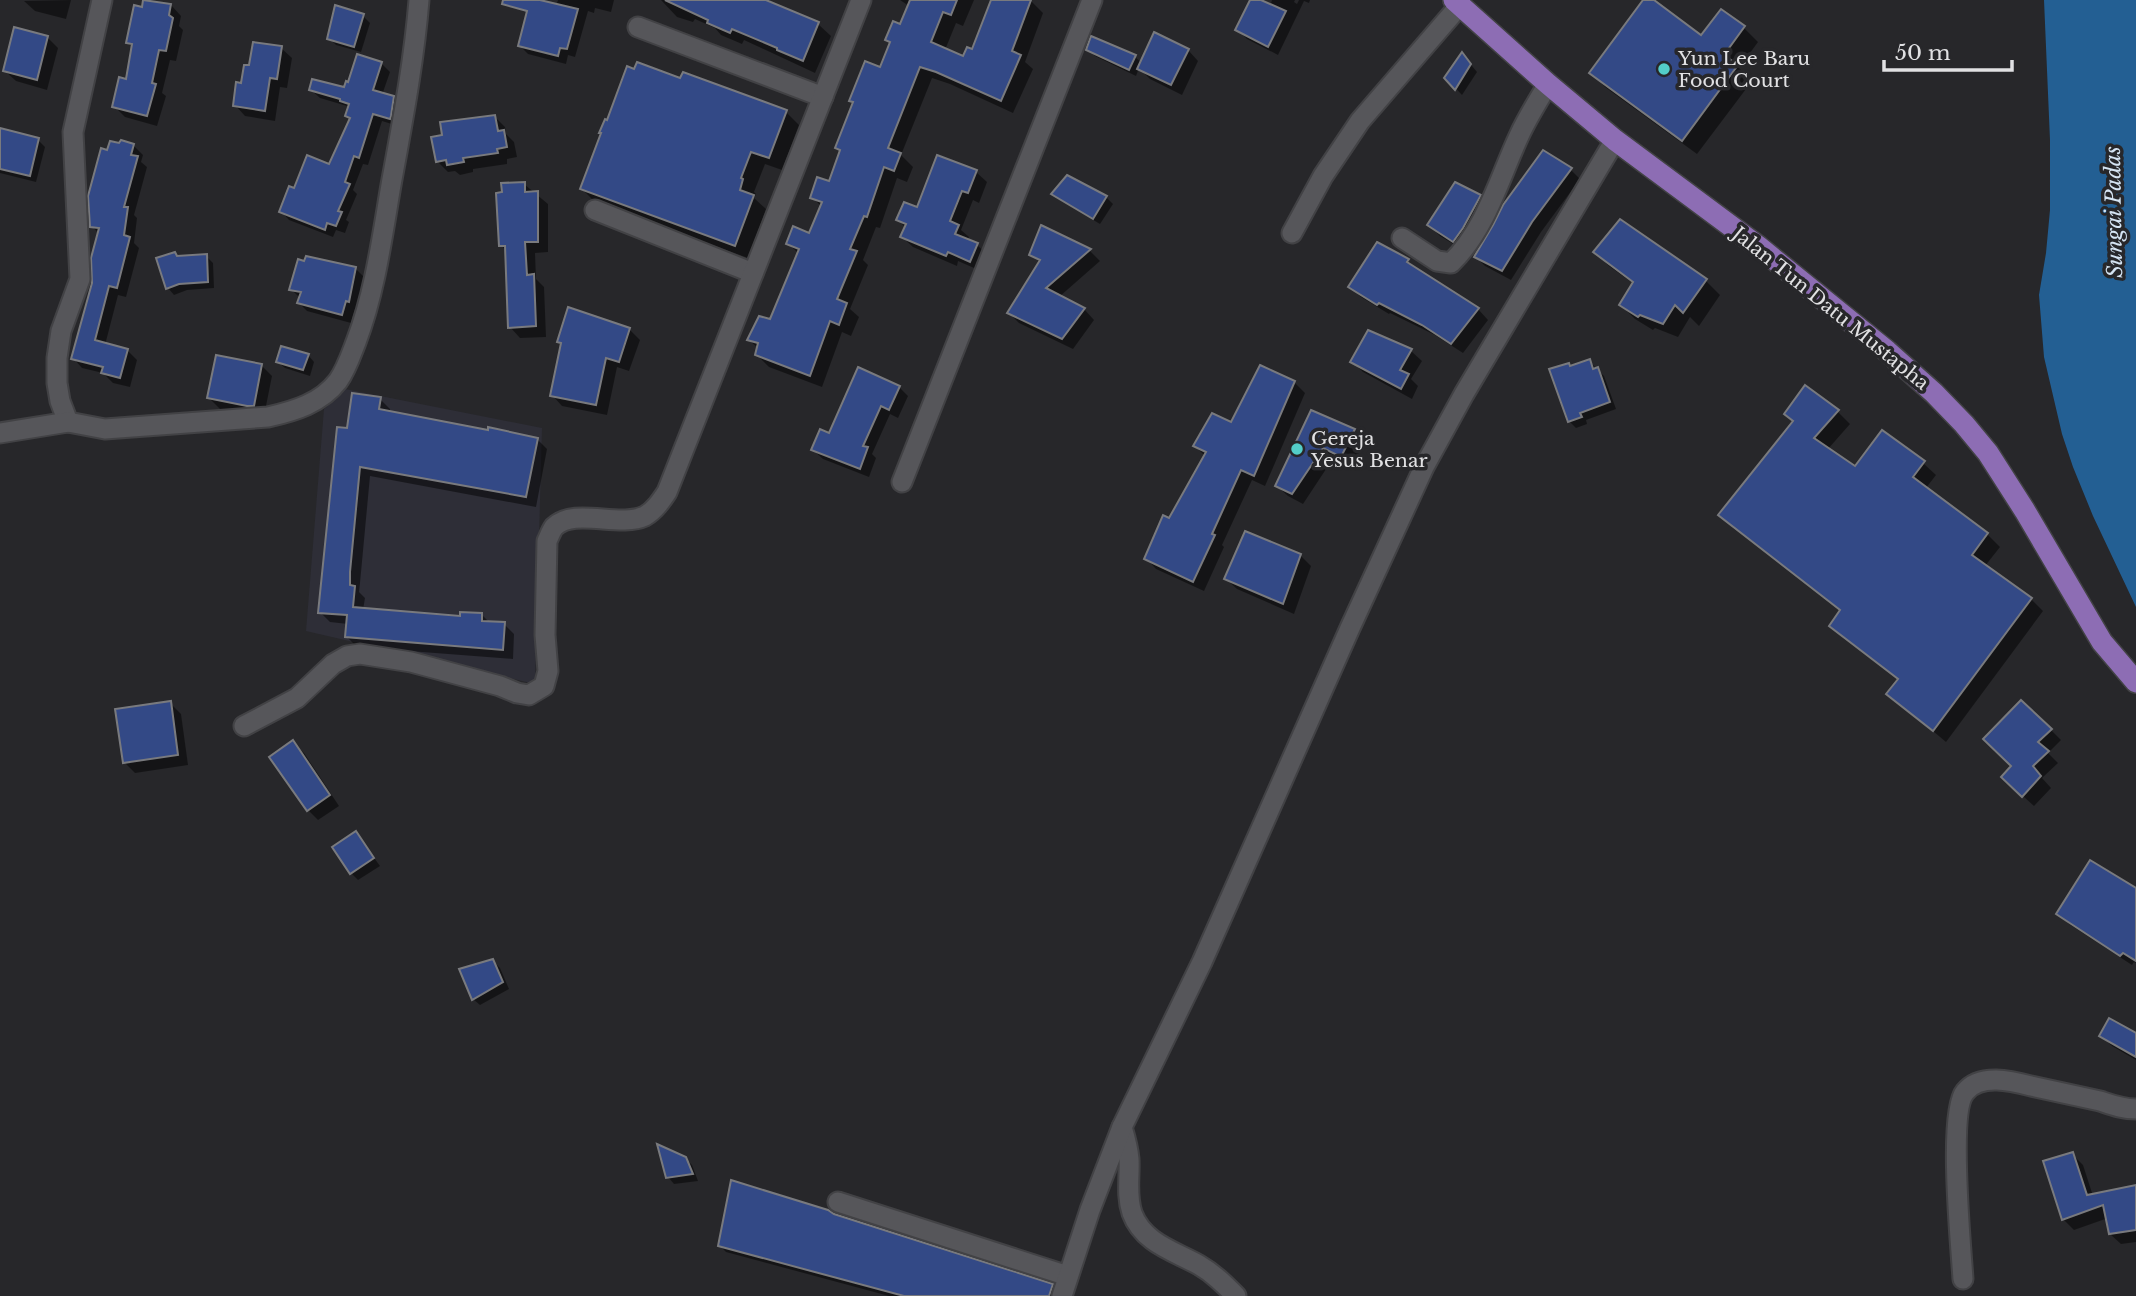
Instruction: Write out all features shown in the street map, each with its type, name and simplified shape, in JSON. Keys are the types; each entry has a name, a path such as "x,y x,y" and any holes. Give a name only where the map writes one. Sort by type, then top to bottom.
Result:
{"main road":[{"name":"Jalan Tun Datu Mustapha","path":"1457,2 1615,140 1759,247 1934,393 1987,453 2025,511 2102,642 2136,682"}],"street":[{"path":"68,422 60,401 57,358 61,331 80,279 73,132 102,0"},
{"path":"0,433 68,422 105,429 268,417 311,404 329,392 340,378 362,326 376,272 416,40 417,0"},
{"path":"244,726 297,698 333,664 347,656 360,654 423,665 517,693 529,695 544,686 548,671 545,635 547,541 553,528 562,521 578,518 633,520 658,506 667,492 861,0"},
{"path":"902,482 1092,0"},
{"path":"1292,233 1323,176 1360,121 1457,2"},
{"path":"638,27 823,97"},
{"path":"1402,238 1437,261 1451,262 1465,249 1492,202 1519,136 1548,84"},
{"path":"1062,1296 1122,1127 1202,962 1424,467 1471,382 1615,140"},
{"path":"595,210 752,273"},
{"path":"1963,1279 1956,1128 1959,1104 1965,1092 1977,1083 1989,1080 2018,1083 2124,1109 2136,1109"},
{"path":"1122,1127 1129,1158 1129,1200 1140,1228 1174,1254 1215,1275 1236,1296"},
{"path":"838,1202 1068,1276"}],"shaded area":[{"path":"345,389 542,428 535,684 306,631 324,409"}],"water":[{"name":"Sungai Padas","path":"2044,0 2136,0 2136,607 2073,467 2062,434 2044,357 2039,295 2050,210 2050,140"}],"building":[{"path":"143,0 171,4 169,15 173,18 166,51 159,50 152,83 156,84 147,116 112,107 119,77 126,79 132,44 126,43 134,5 142,7"},
{"path":"503,0 540,0 578,9 567,49 560,48 558,56 518,46 527,11 502,4"},
{"path":"665,0 766,0 819,22 803,61 732,29 730,33 707,23 708,20"},
{"path":"910,0 957,0 951,15 943,12 931,42 963,56 967,47 972,49 991,0 1031,0 1012,51 1021,55 1001,101 920,67 888,148 901,153 894,171 884,167 867,217 864,216 850,249 857,251 837,299 847,303 839,325 830,321 810,376 755,355 758,343 747,340 759,316 770,319 799,249 786,244 793,226 809,233 822,202 810,198 817,177 829,181 840,150 835,148 853,102 849,101 865,61 880,67 890,42 885,40 893,21 900,24"},
{"path":"1250,0 1261,0 1286,11 1268,47 1235,30"},
{"name":"Yun Lee Baru Food Court","path":"1643,0 1654,0 1701,35 1721,9 1745,26 1724,55 1738,65 1682,141 1589,73"},
{"path":"335,5 364,14 354,47 327,39"},
{"path":"14,27 48,36 37,80 3,71"},
{"path":"1154,32 1189,49 1171,85 1137,69"},
{"path":"1091,36 1136,55 1129,70 1086,50"},
{"path":"253,42 282,46 277,79 270,78 265,111 233,106 236,82 241,83 244,65 249,65"},
{"path":"1462,52 1471,64 1455,90 1444,78"},
{"path":"357,54 382,62 373,90 394,96 391,116 390,119 373,114 359,158 354,156 345,182 350,184 338,211 342,212 336,226 327,223 325,230 279,212 289,186 294,188 307,155 329,164 350,118 345,116 349,104 309,90 312,79 344,87"},
{"path":"637,62 680,78 683,72 787,110 769,158 751,152 741,178 740,190 754,195 735,246 580,189 599,133 605,119 607,120 627,66 634,69"},
{"path":"495,115 498,131 504,130 507,147 497,149 498,153 463,158 464,162 447,165 446,160 436,162 431,137 442,135 440,122"},
{"path":"0,128 39,138 30,176 0,169"},
{"path":"121,140 134,144 131,155 138,156 124,207 128,207 124,235 130,237 117,288 109,286 95,340 128,349 120,378 101,373 103,367 71,359 92,283 91,258 99,228 90,227 88,196 101,148 107,150 110,141 119,143"},
{"path":"1543,150 1572,168 1532,222 1502,271 1474,257 1503,205"},
{"path":"937,155 977,170 968,193 962,191 950,221 959,225 955,234 978,243 970,262 948,252 946,256 900,237 906,224 896,220 904,202 917,207"},
{"path":"1067,175 1107,196 1093,219 1051,194"},
{"path":"525,182 525,192 538,191 538,242 525,242 527,275 534,274 536,326 508,328 505,246 499,246 496,193 502,192 501,183"},
{"path":"1455,182 1481,195 1453,242 1427,225"},
{"path":"1620,219 1707,279 1683,313 1675,305 1663,324 1640,315 1638,317 1619,305 1633,282 1593,252"},
{"path":"1041,225 1091,249 1046,288 1085,308 1062,339 1007,313 1040,260 1029,255"},
{"path":"1377,242 1409,259 1407,262 1479,308 1451,344 1422,325 1379,303 1377,305 1348,287"},
{"path":"175,252 177,256 207,254 208,282 179,284 166,289 156,258"},
{"path":"306,256 356,267 349,302 346,301 342,315 297,303 301,292 289,290 298,259 304,261"},
{"path":"568,307 630,328 619,362 606,358 596,405 550,396 561,343 557,342"},
{"path":"1368,330 1412,349 1400,370 1409,374 1401,389 1350,362"},
{"path":"281,346 309,354 303,370 276,362"},
{"path":"216,355 262,364 254,406 207,398"},
{"path":"1590,359 1593,369 1598,367 1610,402 1580,413 1582,417 1568,422 1549,369"},
{"path":"1260,365 1295,381 1254,476 1241,470 1193,582 1144,559 1163,515 1169,518 1206,452 1193,446 1212,413 1231,422"},
{"path":"858,367 900,386 889,410 881,406 863,446 868,447 860,469 811,450 820,429 829,433"},
{"path":"1805,385 1839,410 1814,438 1855,466 1882,430 1925,461 1913,477 1988,533 1972,555 2032,598 1933,731 1886,694 1898,679 1829,626 1840,610 1718,515 1793,421 1784,414"},
{"path":"352,393 381,397 379,409 538,438 526,497 360,467 350,572 350,585 355,586 353,607 460,616 460,612 482,613 482,621 505,622 503,650 345,637 347,615 318,613 337,427 347,428"},
{"path":"1311,410 1355,429 1341,457 1323,448 1292,494 1275,486"},
{"path":"1245,531 1301,554 1283,604 1224,579"},
{"path":"2021,700 2052,729 2038,742 2049,751 2033,766 2041,776 2022,797 2001,777 2011,766 1983,739"},
{"path":"171,701 178,755 123,763 115,709"},
{"path":"293,740 330,795 307,811 269,757"},
{"path":"356,831 374,858 350,874 332,847"},
{"path":"2090,860 2136,888 2136,961 2123,953 2120,956 2056,914"},
{"path":"493,959 503,982 472,1000 459,969"},
{"path":"2109,1018 2136,1033 2136,1057 2099,1036"},
{"path":"657,1144 686,1157 693,1174 666,1178"},
{"path":"2073,1152 2087,1195 2136,1185 2136,1230 2109,1234 2103,1205 2062,1220 2043,1161"},
{"path":"731,1180 1053,1284 1049,1296 904,1296 718,1246"}],"place":[{"name":"Yun Lee Baru Food Court","path":"1664,69"},
{"name":"Gereja Yesus Benar","path":"1297,449"}]}
